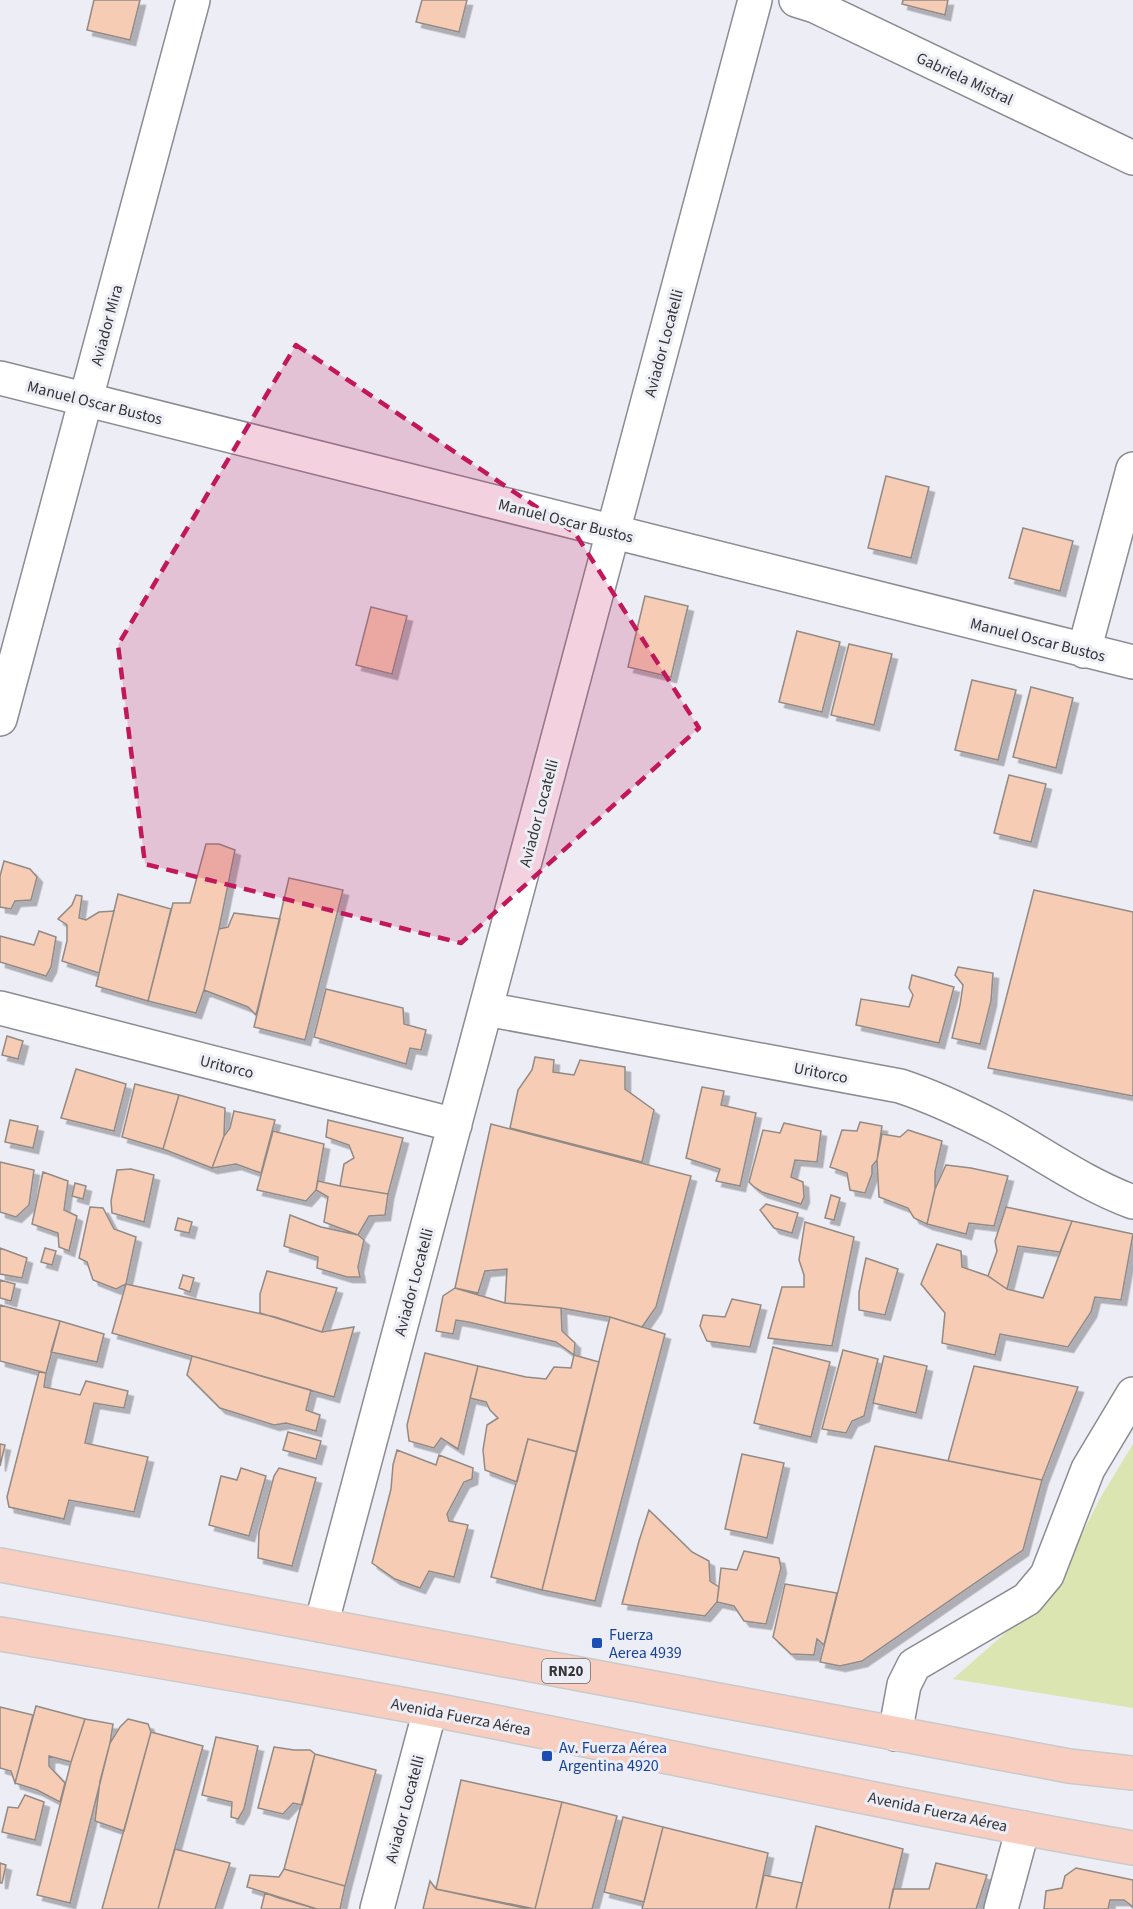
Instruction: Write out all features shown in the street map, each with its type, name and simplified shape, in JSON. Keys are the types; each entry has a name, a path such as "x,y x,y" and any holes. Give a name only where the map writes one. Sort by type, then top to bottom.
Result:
{"main road":[{"name":"RN20","path":"0,1565 1069,1766 1133,1773"},
{"name":"Avenida Fuerza Aérea","path":"0,1634 430,1710 1133,1848"}],"street":[{"name":"Aviador Mira","path":"0,719 193,0"},
{"name":"Aviador Locatelli","path":"321,1625 755,0"},
{"name":"Gabriela Mistral","path":"796,0 825,11 1133,158"},
{"name":"Manuel Oscar Bustos","path":"0,378 1133,662"},
{"path":"1084,651 1133,469"},
{"name":"Uritorco","path":"0,1008 455,1125"},
{"name":"Uritorco","path":"486,1009 900,1086 946,1103 997,1128 1106,1192 1133,1202"},
{"path":"896,1734 904,1685 914,1665 1027,1599 1047,1575 1088,1469 1133,1394"},
{"name":"Aviador Locatelli","path":"377,1909 430,1710"},
{"path":"1001,1909 1023,1828"}],"highlighted area":[{"path":"296,345 575,533 699,728 461,943 145,864 118,645"}],"green space":[{"path":"1133,1444 1133,1708 953,1679 1055,1589 1099,1500"}],"building":[{"path":"94,0 140,0 130,40 87,30"},
{"path":"422,0 467,0 459,32 416,22"},
{"path":"903,0 948,0 945,15 902,4"},
{"path":"886,476 929,487 911,558 868,548"},
{"path":"1023,528 1073,541 1060,591 1009,578"},
{"path":"645,596 688,606 671,677 628,667"},
{"path":"371,607 407,616 392,674 356,665"},
{"path":"797,631 840,642 822,712 779,702"},
{"path":"849,644 892,654 874,725 831,715"},
{"path":"972,680 1016,690 998,760 955,750"},
{"path":"1031,687 1073,698 1056,768 1013,757"},
{"path":"1009,775 1046,784 1031,842 994,833"},
{"path":"206,844 219,844 235,850 219,929 196,1013 148,1001 173,903 190,903"},
{"path":"4,861 30,869 37,877 31,900 15,901 11,909 0,907 0,876"},
{"path":"289,878 343,890 305,1040 254,1027"},
{"path":"1034,890 1133,912 1133,1096 988,1068"},
{"path":"118,894 171,909 148,1001 96,986"},
{"path":"76,895 82,896 79,918 86,920 99,912 114,911 99,973 62,961 67,941 67,925 58,919 72,905"},
{"path":"234,913 280,919 256,1015 248,1007 204,990 219,929 228,927"},
{"path":"39,931 56,937 51,967 46,976 0,962 0,936 34,945"},
{"path":"958,967 993,973 991,1001 980,1044 952,1038 963,985 955,975"},
{"path":"912,975 954,987 939,1043 856,1025 861,999 909,1007 913,995 909,988"},
{"path":"326,989 403,1008 404,1024 426,1030 421,1050 410,1048 406,1064 314,1037"},
{"path":"7,1036 23,1041 18,1059 2,1055"},
{"path":"535,1057 554,1060 553,1072 574,1075 580,1060 625,1067 625,1089 654,1110 642,1162 510,1128 518,1090 532,1070"},
{"path":"76,1069 126,1084 114,1131 61,1118"},
{"path":"135,1084 179,1095 163,1149 122,1137"},
{"path":"702,1087 724,1091 721,1105 756,1113 740,1186 716,1181 720,1169 686,1158"},
{"path":"179,1095 225,1108 224,1136 212,1168 163,1149"},
{"path":"234,1111 275,1120 261,1173 236,1164 212,1168 224,1136 230,1128"},
{"path":"10,1120 38,1126 33,1148 5,1142"},
{"path":"328,1120 403,1138 388,1194 340,1186 344,1164 354,1158 349,1145 326,1137"},
{"path":"860,1122 882,1126 877,1160 872,1166 872,1174 865,1193 850,1190 847,1173 830,1167 842,1130 857,1131"},
{"path":"784,1123 821,1131 817,1162 795,1160 791,1177 803,1182 804,1197 801,1204 762,1192 749,1182 763,1130 780,1133"},
{"path":"491,1124 691,1176 656,1307 642,1327 610,1317 561,1308 505,1303 507,1269 485,1271 478,1293 455,1288"},
{"path":"908,1130 942,1141 927,1224 914,1218 908,1208 879,1197 877,1160 882,1134 900,1137"},
{"path":"273,1131 324,1144 316,1190 306,1201 257,1190"},
{"path":"0,1162 34,1170 29,1205 16,1217 0,1212"},
{"path":"946,1165 1008,1176 994,1226 969,1223 966,1234 927,1224 935,1189"},
{"path":"131,1169 154,1175 144,1222 112,1213 111,1201 117,1170"},
{"path":"43,1172 68,1181 64,1210 77,1216 69,1251 59,1247 58,1233 32,1224"},
{"path":"318,1181 388,1194 385,1215 369,1216 358,1235 324,1222 328,1197 316,1190"},
{"path":"75,1183 86,1186 83,1199 72,1196"},
{"path":"831,1195 840,1198 834,1220 825,1218"},
{"path":"766,1204 798,1213 792,1233 774,1228 760,1210"},
{"path":"90,1207 103,1208 114,1229 136,1237 126,1284 116,1289 93,1280 87,1262 79,1258"},
{"path":"1006,1207 1072,1221 1060,1252 1018,1246 1007,1289 988,1276 997,1251 995,1241"},
{"path":"290,1215 321,1227 358,1235 364,1240 358,1267 360,1277 347,1277 317,1268 318,1257 284,1246"},
{"path":"178,1218 192,1222 189,1233 175,1230"},
{"path":"1072,1221 1133,1234 1121,1300 1095,1297 1091,1312 1068,1347 1000,1334 995,1355 942,1343 945,1313 921,1284 937,1244 961,1251 962,1267 988,1276 1007,1289 1043,1298"},
{"path":"805,1222 854,1237 832,1346 768,1338 782,1287 804,1287 804,1275 799,1260"},
{"path":"0,1248 27,1258 22,1278 0,1274"},
{"path":"45,1248 56,1251 52,1265 41,1262"},
{"path":"866,1258 898,1269 885,1315 859,1310 859,1292"},
{"path":"267,1271 337,1288 322,1332 260,1313 260,1294"},
{"path":"183,1275 194,1278 190,1292 179,1288"},
{"path":"0,1280 15,1284 11,1301 0,1298"},
{"path":"126,1284 275,1317 322,1332 354,1327 334,1397 112,1333"},
{"path":"455,1288 505,1303 561,1308 562,1331 575,1343 574,1355 556,1342 468,1322 456,1320 453,1334 436,1331 443,1296"},
{"path":"732,1299 761,1305 750,1347 707,1341 700,1326 703,1315 725,1317"},
{"path":"0,1305 60,1321 46,1373 0,1361"},
{"path":"610,1317 665,1334 595,1601 542,1590"},
{"path":"60,1321 104,1334 97,1362 51,1352"},
{"path":"773,1347 830,1362 811,1437 754,1423"},
{"path":"843,1350 878,1359 864,1416 852,1421 846,1433 822,1429"},
{"path":"425,1353 478,1366 458,1449 441,1438 434,1448 409,1441 407,1425"},
{"path":"574,1355 599,1362 577,1452 528,1439 517,1482 485,1470 483,1450 487,1425 498,1418 486,1402 470,1398 478,1366 546,1379 554,1367 571,1368"},
{"path":"192,1356 311,1390 306,1410 320,1415 316,1431 286,1423 274,1425 220,1408 187,1375"},
{"path":"884,1356 927,1366 916,1413 873,1403"},
{"path":"974,1366 1078,1387 1042,1480 948,1461"},
{"path":"39,1372 46,1373 44,1387 80,1395 86,1381 128,1391 124,1408 94,1403 85,1443 148,1457 134,1512 69,1500 64,1519 9,1507 7,1497"},
{"path":"288,1432 321,1441 316,1459 283,1450"},
{"path":"528,1439 577,1452 542,1590 491,1577"},
{"path":"0,1444 5,1445 0,1466"},
{"path":"875,1446 1042,1480 1023,1550 862,1661 840,1666 820,1662"},
{"path":"397,1450 436,1465 439,1455 473,1468 472,1479 464,1482 447,1514 449,1521 468,1525 454,1577 429,1571 420,1588 395,1579 372,1563 391,1489"},
{"path":"742,1454 784,1463 767,1538 725,1529"},
{"path":"241,1468 266,1476 249,1536 209,1525 221,1476 237,1480"},
{"path":"279,1468 316,1478 292,1566 258,1558 259,1532 274,1476"},
{"path":"649,1510 692,1552 709,1561 710,1581 719,1587 717,1602 705,1616 622,1604"},
{"path":"744,1551 779,1558 781,1568 766,1624 744,1621 734,1606 717,1602 721,1568 737,1570"},
{"path":"785,1584 837,1593 824,1645 817,1639 814,1655 791,1654 773,1637"},
{"path":"36,1706 85,1719 71,1762 49,1756 49,1766 65,1783 60,1802 37,1790 15,1783"},
{"path":"0,1707 33,1715 15,1783 11,1771 0,1768"},
{"path":"85,1719 113,1724 70,1903 37,1895 71,1762"},
{"path":"128,1719 148,1724 151,1732 124,1831 95,1821 100,1781 110,1743"},
{"path":"151,1732 203,1746 158,1909 102,1909"},
{"path":"216,1737 258,1746 244,1809 238,1819 231,1817 232,1802 202,1795"},
{"path":"274,1747 310,1750 315,1754 302,1805 293,1803 283,1814 258,1808"},
{"path":"315,1754 376,1770 345,1886 284,1869"},
{"path":"461,1780 562,1802 535,1909 436,1889"},
{"path":"25,1795 44,1802 35,1840 2,1832 8,1807 18,1808"},
{"path":"562,1802 617,1816 592,1909 535,1909"},
{"path":"623,1817 663,1827 644,1902 604,1892"},
{"path":"816,1826 903,1849 889,1909 796,1909"},
{"path":"663,1827 768,1853 756,1909 642,1909"},
{"path":"175,1849 230,1863 215,1909 158,1909"},
{"path":"0,1863 6,1865 2,1883 0,1883"},
{"path":"936,1863 987,1875 976,1909 889,1909 893,1889 929,1889"},
{"path":"1076,1868 1133,1880 1133,1907 1124,1900 1110,1900 1108,1909 1044,1909 1046,1891 1062,1888 1065,1876"},
{"path":"284,1869 345,1886 340,1909 317,1909 247,1887 250,1875 279,1877"},
{"path":"764,1875 802,1883 796,1909 756,1909"},
{"path":"430,1881 436,1889 529,1909 423,1909"},
{"path":"265,1893 279,1898 317,1909 261,1909"}],"place":[{"name":"Fuerza Aerea 4939","path":"597,1643"},
{"name":"Av. Fuerza Aérea Argentina 4920","path":"547,1756"}]}
